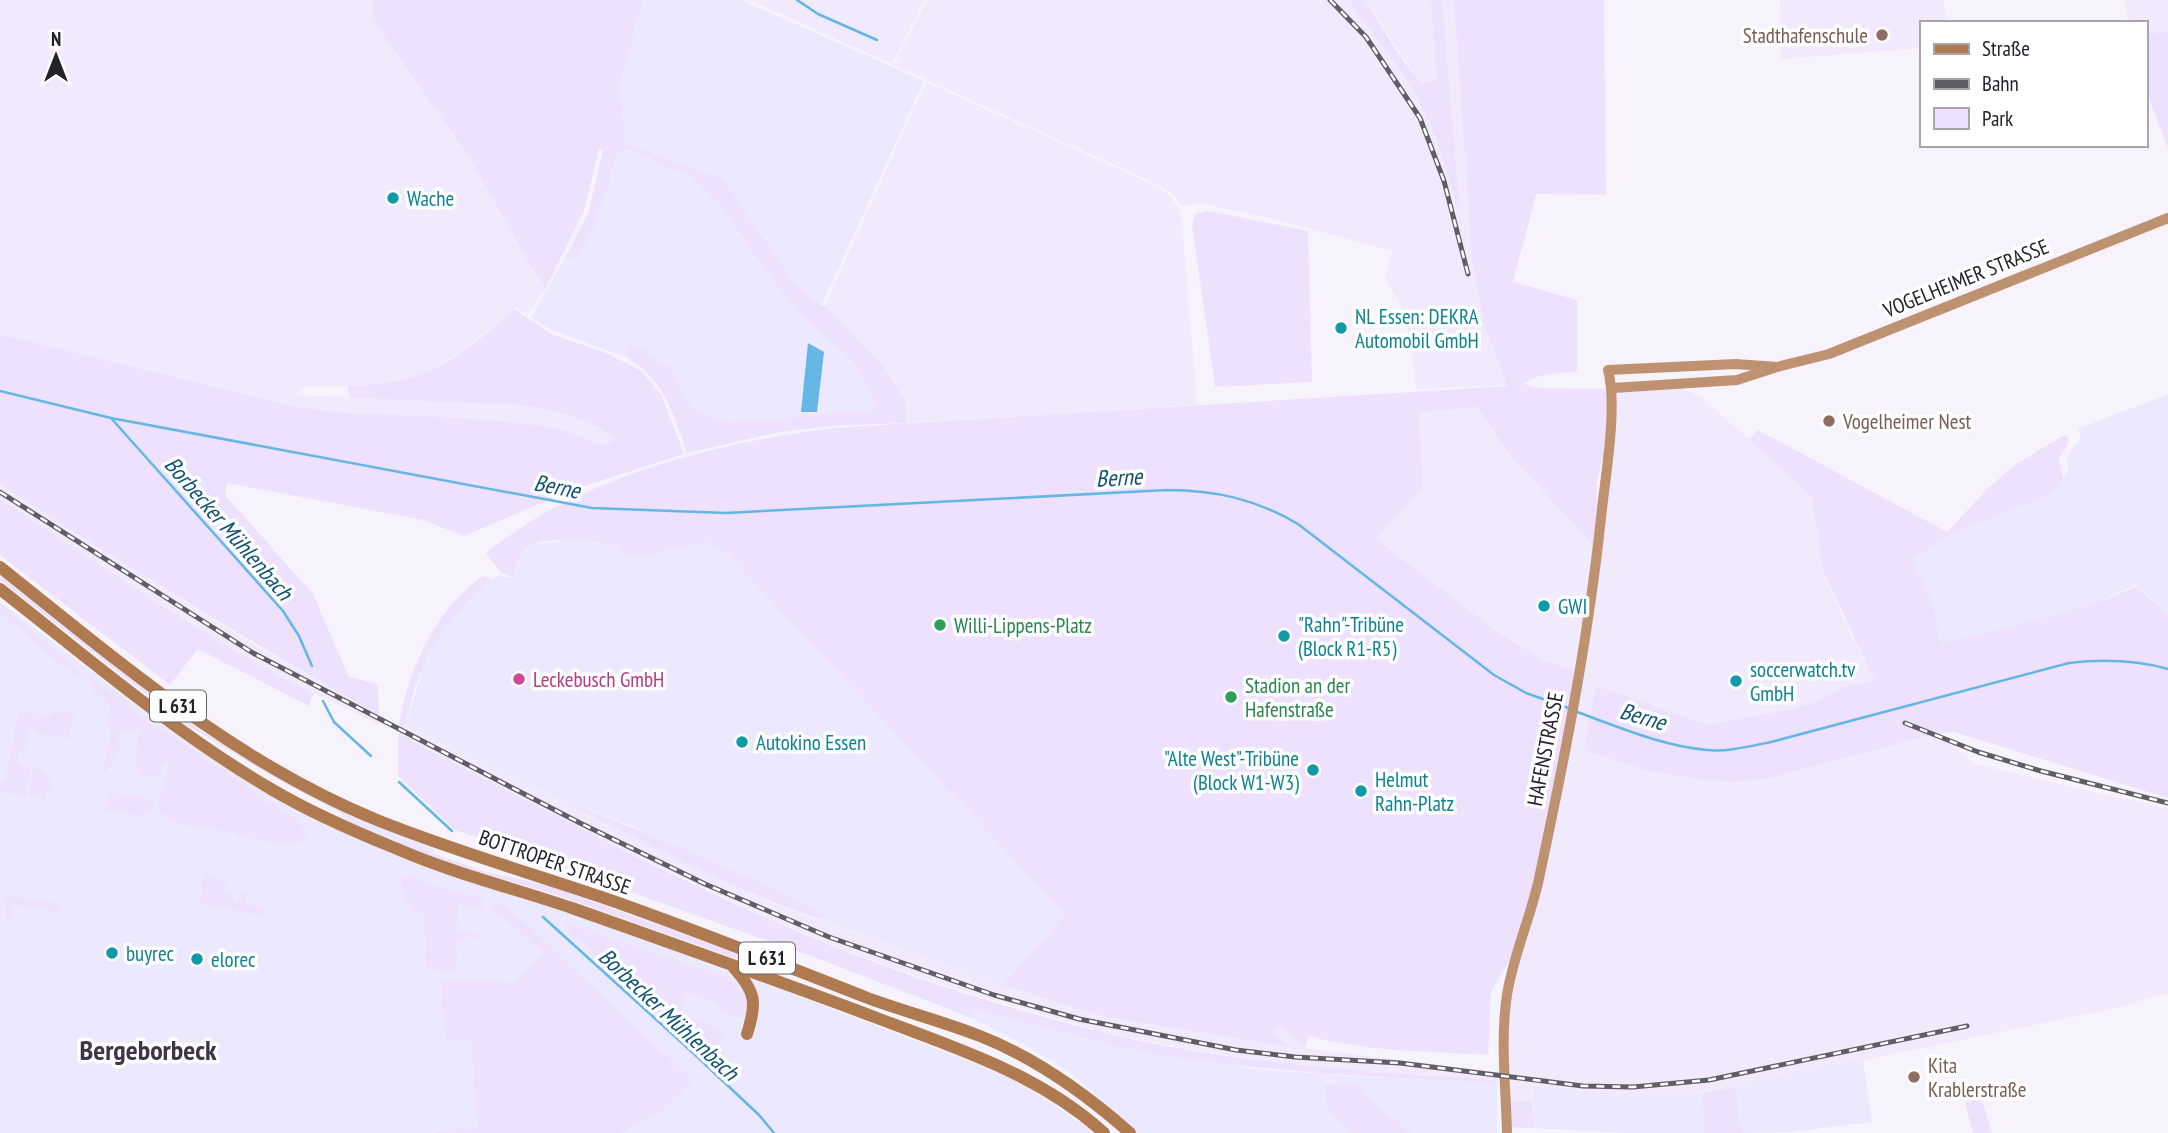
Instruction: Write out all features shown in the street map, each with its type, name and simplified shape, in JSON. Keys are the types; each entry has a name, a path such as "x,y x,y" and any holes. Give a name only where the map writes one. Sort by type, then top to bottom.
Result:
{"main road":[{"name":"VOGELHEIMER STRASSE","path":"1613,388 1737,380 1829,354 2168,218"},
{"name":"VOGELHEIMER STRASSE","path":"1612,370 1736,364 1777,367"},
{"name":"HAFENSTRASSE","path":"1507,1133 1507,996 1532,909 1574,702 1598,544 1613,388 1612,370"},
{"name":"BOTTROPER STRASSE","path":"0,567 162,695 264,762 324,795 399,829 627,906 878,1002 980,1036 1053,1074 1094,1102 1130,1133"},
{"name":"BOTTROPER STRASSE","path":"0,589 149,706 271,790 417,857 732,965 912,1031 1020,1075 1059,1098 1104,1133"},
{"path":"732,965 744,979 753,999 753,1016 747,1034"}],"shaded area":[{"path":"0,0 373,0 372,19 468,155 530,265 546,288 527,315 516,307 462,352 426,373 388,382 303,386 296,395 518,404 548,408 582,419 615,440 602,446 570,432 539,425 452,417 343,413 291,406 0,334"},
{"path":"643,0 741,0 924,81 821,306 794,281 723,179 625,144 620,87"},
{"path":"750,0 924,0 892,64"},
{"path":"927,0 1349,0 1411,89 1428,121 1446,166 1459,212 1455,166 1435,79 1428,83 1419,81 1365,0 1454,0 1472,259 1484,323 1508,385 1416,389 1412,353 1402,308 1385,277 1393,251 1266,217 1204,204 1181,206 1174,196 1161,186 894,65"},
{"path":"1780,0 1944,0 1946,21 1920,21 1920,48 1781,59"},
{"path":"2125,0 2168,0 2168,32 2147,33 2147,21 2129,21"},
{"path":"926,82 1158,187 1171,197 1179,209 1182,223 1197,405 906,423 905,400 882,364 825,306"},
{"path":"627,150 691,177 721,206 763,268 803,317 851,360 860,373 877,411 727,422 692,408 669,366 629,346 626,357 552,330 531,318 566,256 578,258 600,213 616,153"},
{"path":"1680,387 1702,398 1812,495 1822,570 1849,631 1877,682 1975,764 2168,809 2168,993 2111,1009 1735,1087 1673,1097 1627,1097 1533,1086 1532,1101 1510,1101 1507,1013 1583,660 1613,388"},
{"path":"2168,394 2168,612 2135,585 2094,604 1941,644 1931,596 1911,557 1949,535 2051,494 2068,471 2067,459 2081,439 2078,429"},
{"path":"1478,407 1512,458 1596,551 1579,672 1543,660 1499,633 1376,539 1423,488 1419,412"},
{"path":"0,484 258,647 379,715 378,724 238,653 165,608 0,499"},
{"name":"Autokino Essen","path":"570,539 620,546 626,558 647,556 707,542 724,551 1065,915 1002,985 822,920 826,915 630,825 564,802 406,724 422,672 436,642 465,601 500,574 515,578 520,557 532,545"},
{"path":"0,602 160,723 313,806 341,818 343,805 436,843 431,856 1013,1078 1096,1133 0,1133"},
{"path":"406,724 771,903 1002,985 1105,1017 1288,1047 1273,1031 1279,1025 1304,1048 1496,1072 1496,1080 1326,1068 1341,1083 1335,1090 1308,1065 1276,1063 1102,1032 928,980 847,951 773,920 599,838 398,734 399,726"},
{"path":"972,1008 1085,1039 1255,1069 1497,1083 1497,1133 1137,1133 1071,1073 1025,1045 969,1017"},
{"path":"1863,1060 1872,1122 1789,1132 1742,1133 1735,1087"},
{"path":"1532,1086 1627,1097 1673,1097 1702,1093 1703,1133 1628,1133 1535,1128"}],"green space":[{"path":"373,0 643,0 620,87 625,143 723,179 794,281 821,306 825,306 882,364 905,400 906,423 832,426 780,432 687,453 672,411 659,387 626,357 629,346 647,349 649,356 669,366 692,408 727,422 877,410 851,360 803,317 763,268 721,206 691,177 628,150 616,153 602,208 578,259 566,256 589,212 603,150 599,149 584,210 546,288 530,265 468,155 372,19"},
{"path":"1349,0 1365,0 1410,69 1417,78 1426,83 1437,78 1431,0 1442,0 1460,217 1428,120 1397,67"},
{"path":"1454,0 1604,0 1606,195 1536,194 1513,282 1577,300 1577,371 1538,376 1523,384 1540,388 1612,389 1607,442 1597,481 1596,551 1512,458 1478,407 1419,412 1423,488 1376,539 1499,633 1543,660 1579,672 1520,942 1491,992 1488,1055 1375,1048 1309,1036 1304,1048 1279,1025 1273,1032 1289,1047 1105,1017 1002,985 1065,915 724,551 706,542 647,556 625,558 620,546 552,540 528,548 520,556 515,578 501,573 486,553 548,511 616,480 686,457 796,433 833,428 1508,386 1484,323 1472,259"},
{"path":"2168,32 2168,148 2147,93 2147,33"},
{"path":"1209,211 1308,231 1312,382 1215,387 1192,224 1195,214"},
{"path":"514,309 551,334 609,354 641,371 661,394 684,454 575,489 464,536 423,520 227,483 225,495 313,594 349,677 378,684 379,715 283,660 0,484 0,334 291,406 343,413 452,417 539,425 570,432 602,446 615,440 578,418 538,408 495,403 350,398 347,386 399,380 441,366 473,344"},
{"path":"1758,430 1947,532 1988,488 2016,464 2066,434 2069,441 2059,459 2063,478 2051,494 1949,535 1912,558 1931,596 1941,644 2094,604 2136,587 2168,613 2168,798 1954,732 1930,735 1769,778 1734,782 1649,771 1584,750 1596,686 1708,725 1788,710 1813,703 1842,688 1875,681 1822,569 1812,496 1749,440"},
{"path":"0,499 165,608 238,653 313,693 309,706 198,649 170,685 0,555"},
{"path":"0,576 197,728 268,771 351,815 349,817 284,783 182,722 0,580"},
{"path":"485,576 491,579 460,610 436,644 418,682 406,724 399,726 414,669 431,634 453,603 475,581"},
{"path":"0,603 53,649 124,699 152,726 183,743 299,821 308,840 272,842 236,835 231,831 229,833 169,822 167,814 160,813 158,809 169,762 162,765 160,778 138,774 136,757 140,730 136,729 135,733 120,731 119,752 102,778 111,728 107,727 110,706 107,700 1,615"},
{"path":"19,710 51,716 53,712 74,711 69,739 35,732 36,729 30,728 25,750 20,750 18,765 31,768 26,796 0,791 0,781 5,781"},
{"path":"398,734 619,848 731,902 845,951 972,996 1102,1032 1199,1052 1298,1065 1496,1080 1497,1083 1258,1068 1127,1048 973,1008 969,1017 819,959 455,830 398,776"},
{"path":"34,764 37,764 36,768 50,781 52,793 46,792 45,799 29,797"},
{"path":"109,792 155,800 152,812 143,811 142,817 106,811"},
{"path":"564,802 696,854 826,914 822,920 756,895 691,866"},
{"path":"398,841 486,872 546,885 764,962 761,968 560,896 455,865 398,844"},
{"path":"204,874 226,882 224,892 233,894 232,901 238,902 239,892 247,894 246,904 265,907 263,916 200,904"},
{"path":"409,875 444,889 483,899 483,909 458,905 457,931 479,934 475,940 466,934 462,942 456,942 457,973 427,969 424,912 410,912 410,907 404,907 402,879"},
{"path":"0,884 2,894 61,904 60,913 12,904 11,922 6,920"},
{"path":"491,902 506,905 693,1081 661,1110 620,1133 437,1133 437,1130 477,1128 472,1040 445,1040 441,979 515,983 544,953 496,914"},
{"path":"564,922 726,978 732,982 738,993 745,990 748,1001 746,1016 740,1018 718,1009 719,1004 688,992 680,1013 725,1031 714,1053 703,1055 695,1045 703,1035 690,1023 681,1031 568,931"},
{"path":"1324,1084 1361,1085 1364,1095 1411,1133 1352,1133 1327,1109"},
{"path":"1735,1087 1742,1133 1703,1133 1702,1093"},
{"path":"1981,1097 1992,1133 1973,1133 1965,1102"},
{"path":"1510,1101 1532,1101 1535,1128 1510,1127"}],"water":[{"path":"808,343 824,352 817,412 801,412"}],"waterway":[{"path":"797,0 818,14 877,40"},
{"name":"Berne","path":"0,391 111,418 592,508 726,513 1167,490 1218,494 1250,502 1298,524 1494,675 1526,693 1571,709"},
{"name":"Borbecker Mühlenbach","path":"111,418 283,611 299,636 312,666"},
{"name":"Berne","path":"1577,712 1674,744 1723,750 1771,742 2069,663 2119,661 2168,669"},
{"name":"Borbecker Mühlenbach","path":"323,701 334,722 371,756"},
{"name":"Borbecker Mühlenbach","path":"399,782 452,831"},
{"name":"Borbecker Mühlenbach","path":"543,917 691,1051 759,1115 774,1133"}],"railway":[{"path":"1330,0 1366,37 1420,118 1444,181 1468,274"},
{"path":"0,492 253,653 580,823 705,884 829,937 994,995 1079,1019 1236,1050 1295,1057 1400,1063 1583,1086 1633,1087 1709,1080 1967,1026"},
{"path":"1905,723 1978,752 2168,803"}],"place":[{"name":"Stadthafenschule","path":"1882,35"},
{"name":"Wache","path":"393,198"},
{"name":"NL Essen: DEKRA Automobil GmbH","path":"1341,328"},
{"name":"Vogelheimer Nest","path":"1829,421"},
{"name":"GWI","path":"1544,606"},
{"name":"Willi-Lippens-Platz","path":"940,625"},
{"name":"\"Rahn\"-Tribüne (Block R1-R5)","path":"1284,636"},
{"name":"Leckebusch GmbH","path":"519,679"},
{"name":"soccerwatch.tv GmbH","path":"1736,681"},
{"name":"Stadion an der Hafenstraße","path":"1231,697"},
{"name":"Autokino Essen","path":"742,742"},
{"name":"\"Alte West\"-Tribüne (Block W1-W3)","path":"1313,770"},
{"name":"Helmut Rahn-Platz","path":"1361,791"},
{"name":"buyrec","path":"112,953"},
{"name":"elorec","path":"197,959"},
{"name":"Kita Krablerstraße","path":"1914,1077"}],"district":[{"name":"Bergeborbeck","path":"148,1049"}]}
